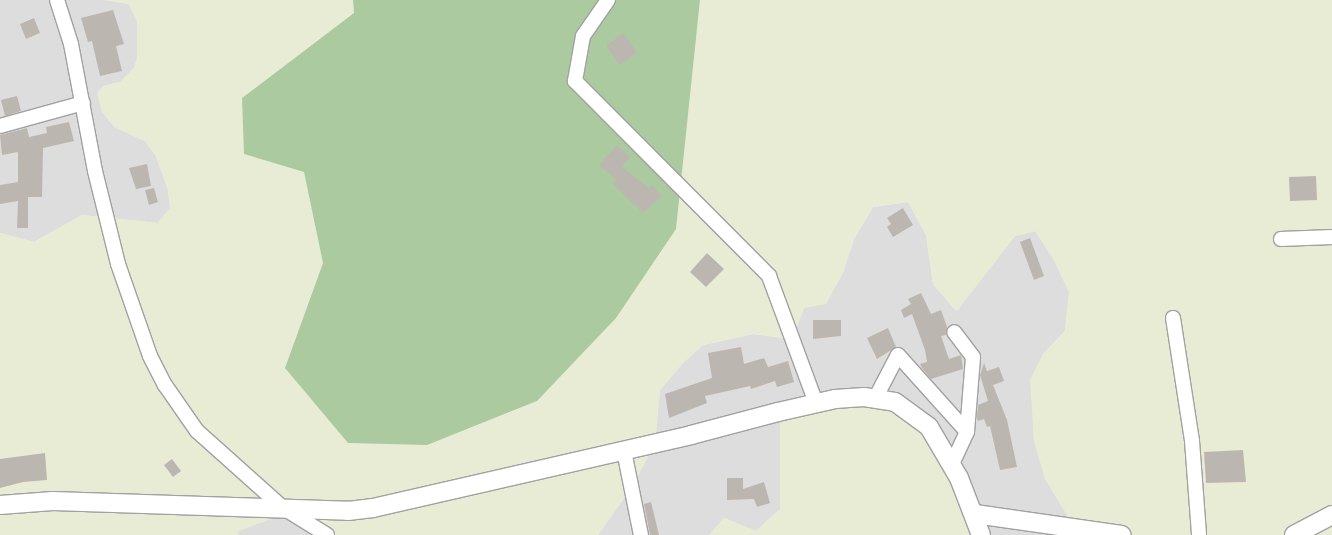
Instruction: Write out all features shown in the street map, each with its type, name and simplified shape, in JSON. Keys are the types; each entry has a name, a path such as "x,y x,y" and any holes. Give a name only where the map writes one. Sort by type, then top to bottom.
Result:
{"street":[{"path":"57,0 71,44 95,171 118,264 150,356 165,385 196,431 282,507 327,535"},
{"path":"608,0 583,36 575,81 769,276 816,403"},
{"path":"0,126 83,104"},
{"path":"1281,238 1332,237"},
{"path":"1173,318 1192,441 1199,535"},
{"path":"952,464 967,432 973,357 954,332"},
{"path":"876,397 898,355 967,432"},
{"path":"0,505 53,501 282,507 348,511 372,508 624,451 816,403 876,397 895,402 929,427 952,464 975,514 981,535"},
{"path":"624,451 641,535"},
{"path":"975,514 1122,535"},
{"path":"1294,535 1332,515"}],"shaded area":[{"path":"0,0 104,0 129,4 137,21 137,59 134,68 120,82 103,86 114,127 145,141 156,156 168,190 170,208 158,223 82,215 34,242 0,233"},
{"path":"908,202 926,235 933,284 956,311 1015,236 1035,231 1054,260 1069,292 1065,331 1043,354 1033,418 1034,441 1079,535 982,535 780,414 780,509 756,531 724,518 709,535 598,535 632,487 655,443 660,390 683,363 703,345 753,334 792,339 804,308 843,273 854,239 873,207"},
{"path":"287,513 312,535 238,535 238,531"}],"green space":[{"path":"104,0 353,0 354,13 242,98 304,172 323,263 285,368 676,229 700,0 1332,0 1332,535 1079,535 1045,479 1034,441 1030,380 1043,354 1065,331 1069,292 1054,260 1035,231 1015,236 957,311 933,284 926,235 908,202 873,207 854,239 843,273 826,304 804,308 792,339 753,334 703,345 683,363 660,390 655,443 632,487 598,535 312,535 287,513 238,531 238,535 0,535 0,233 34,242 82,215 158,223 170,208 168,190 156,156 145,141 114,127 102,112 97,94 103,86 120,82 134,68 137,59 137,21 129,4"},
{"path":"353,0 700,0 676,229 616,318 537,401 427,445 348,443 285,368 323,263 304,172 244,154 242,98 354,13"},
{"path":"862,394 918,415 982,535 709,535 724,518 756,531 780,509 780,414"}],"building":[{"path":"113,10 124,44 116,46 122,71 100,76 92,41 88,42 81,18"},
{"path":"34,18 40,33 26,39 20,24"},
{"path":"623,33 637,52 620,65 606,46"},
{"path":"17,96 21,111 5,116 1,100"},
{"path":"69,122 74,141 43,148 42,197 28,197 28,228 17,228 18,201 0,204 0,185 18,182 18,152 2,155 0,135 27,128 29,137 47,133 46,127"},
{"path":"617,145 630,157 622,167 649,188 652,185 662,196 643,213 613,184 616,179 599,165"},
{"path":"147,164 151,186 136,189 129,168"},
{"path":"1316,176 1317,200 1290,201 1289,177"},
{"path":"154,188 158,202 149,205 145,190"},
{"path":"903,208 913,225 893,237 887,227 891,224 887,218"},
{"path":"1030,238 1044,276 1034,280 1020,242"},
{"path":"707,253 724,269 706,287 690,272"},
{"path":"921,293 931,314 941,310 947,327 946,335 941,336 949,359 961,355 963,369 931,379 922,368 920,364 927,362 925,350 912,314 904,318 901,310 911,304 908,299"},
{"path":"813,320 841,320 841,336 813,339"},
{"path":"888,328 896,347 877,359 867,338"},
{"path":"741,347 744,364 764,358 768,367 788,361 794,382 777,387 775,381 751,389 750,386 705,396 707,403 669,418 665,394 712,378 708,353"},
{"path":"984,363 987,371 999,367 1004,381 993,385 1007,420 1017,467 1000,470 990,426 987,427 984,419 978,421 977,418 978,405 988,401 980,375"},
{"path":"1243,450 1246,482 1206,483 1204,452"},
{"path":"45,453 47,480 23,482 0,488 0,459"},
{"path":"172,459 181,471 173,477 164,465"},
{"path":"727,478 743,478 743,489 764,482 770,503 757,507 754,499 727,500"},
{"path":"651,502 659,535 650,535 644,504"}]}
